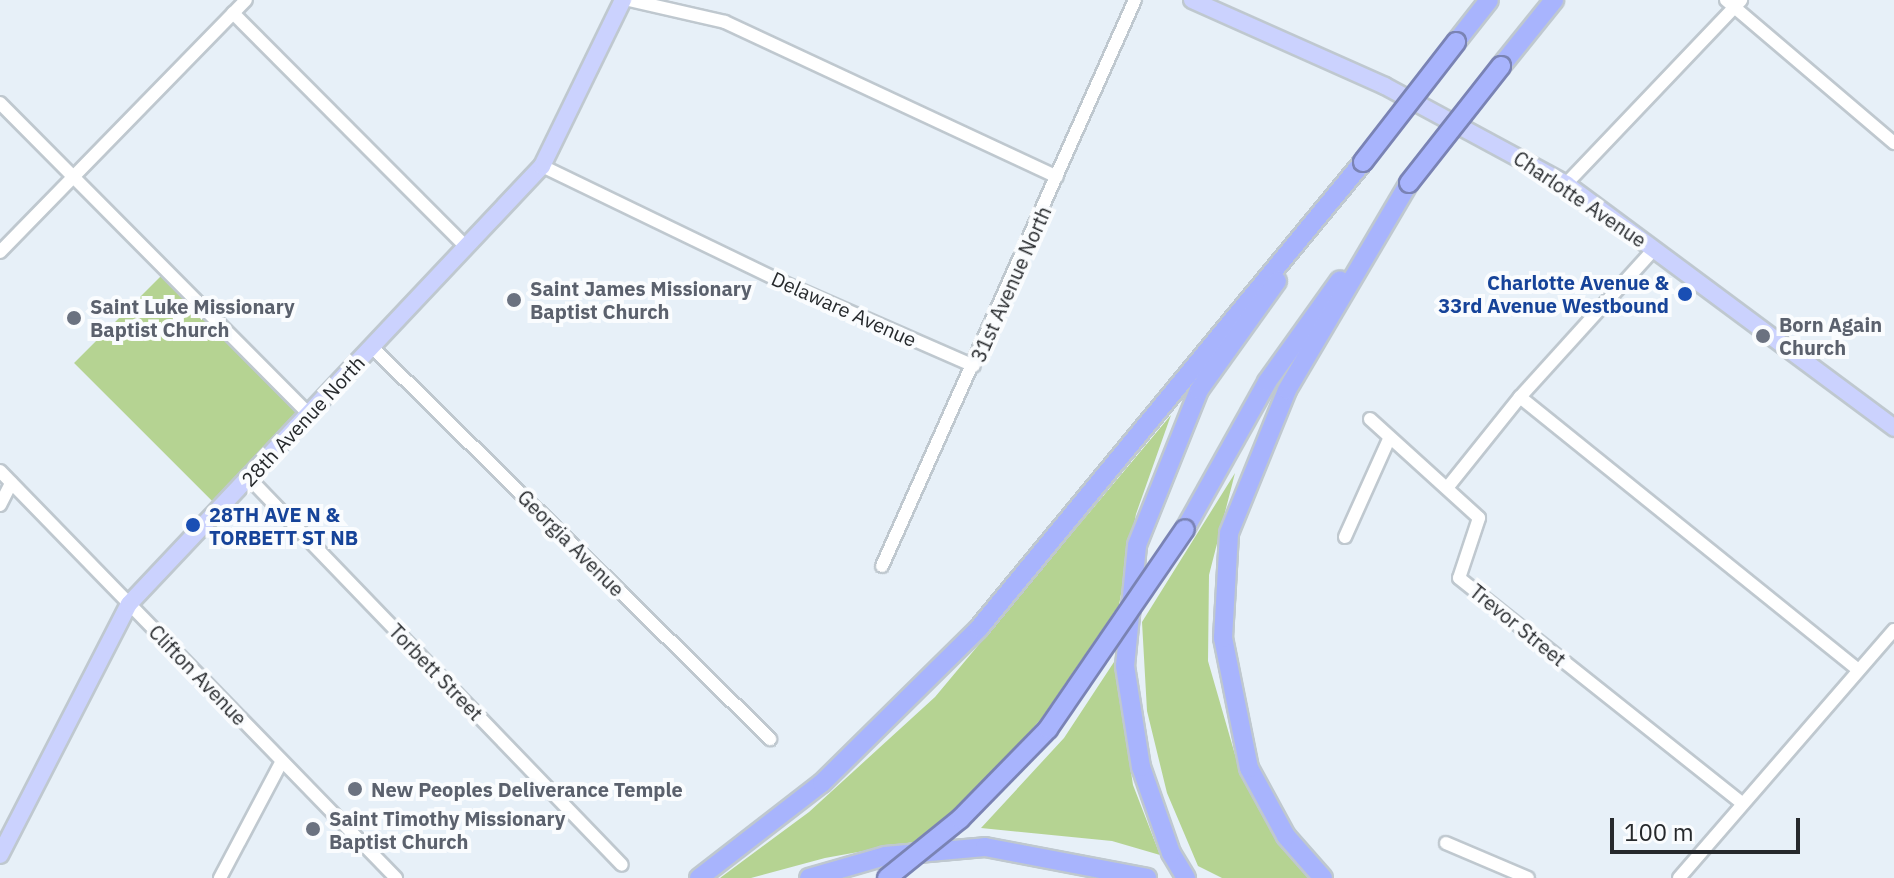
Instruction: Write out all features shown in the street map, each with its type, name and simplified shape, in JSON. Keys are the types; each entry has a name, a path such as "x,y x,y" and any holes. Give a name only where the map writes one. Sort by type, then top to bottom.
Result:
{"highway":[{"path":"699,878 822,783 979,628 1363,162 1489,0"},
{"path":"887,878 960,819 1048,729 1185,529 1267,382 1409,183 1554,0"},
{"path":"1186,878 1171,853 1141,767 1125,666 1137,545 1199,390 1363,162"},
{"path":"1323,878 1286,836 1249,768 1223,638 1229,533 1287,390 1409,183"},
{"path":"809,878 885,856 985,847 1147,878"}],"main road":[{"name":"28th Avenue North","path":"0,855 129,604 542,166 623,0"},
{"name":"Charlotte Avenue","path":"1192,0 1385,86 1566,184 1894,428"}],"street":[{"path":"0,252 246,0"},
{"path":"629,0 725,22 1057,177"},
{"name":"31st Avenue North","path":"882,566 1135,0"},
{"path":"1566,184 1734,3 1894,143"},
{"path":"233,13 466,247"},
{"path":"0,103 309,414"},
{"name":"Delaware Avenue","path":"542,166 784,283 974,366"},
{"path":"1447,488 1520,397 1654,249"},
{"name":"Georgia Avenue","path":"372,347 770,739"},
{"path":"1520,397 1857,669"},
{"name":"Trevor Street","path":"1370,419 1479,518 1459,578 1742,803"},
{"path":"1345,537 1389,439"},
{"name":"Clifton Avenue","path":"0,471 396,878"},
{"name":"Torbett Street","path":"249,478 622,865"},
{"path":"0,505 11,483"},
{"path":"1679,878 1857,669 1894,630"},
{"path":"220,878 282,761"},
{"path":"1446,843 1528,878"}],"green space":[{"path":"166,271 309,414 217,506 74,363"},
{"path":"1171,415 1136,514 1119,605 1041,719 972,795 919,841 825,858 751,878 720,878 809,812 935,697"},
{"path":"1235,473 1209,575 1208,661 1238,765 1258,808 1308,878 1222,878 1198,866 1167,793 1147,711 1142,622"},
{"path":"1114,662 1133,785 1160,855 1112,841 981,828 1064,738"}],"place":[{"name":"Charlotte Avenue & 33rd Avenue Westbound","path":"1685,294"},
{"name":"Saint James Missionary Baptist Church","path":"514,300"},
{"name":"Saint Luke Missionary Baptist Church","path":"74,318"},
{"name":"Born Again Church","path":"1763,336"},
{"name":"28TH AVE N & TORBETT ST NB","path":"193,525"},
{"name":"New Peoples Deliverance Temple","path":"355,789"},
{"name":"Saint Timothy Missionary Baptist Church","path":"313,829"}]}
